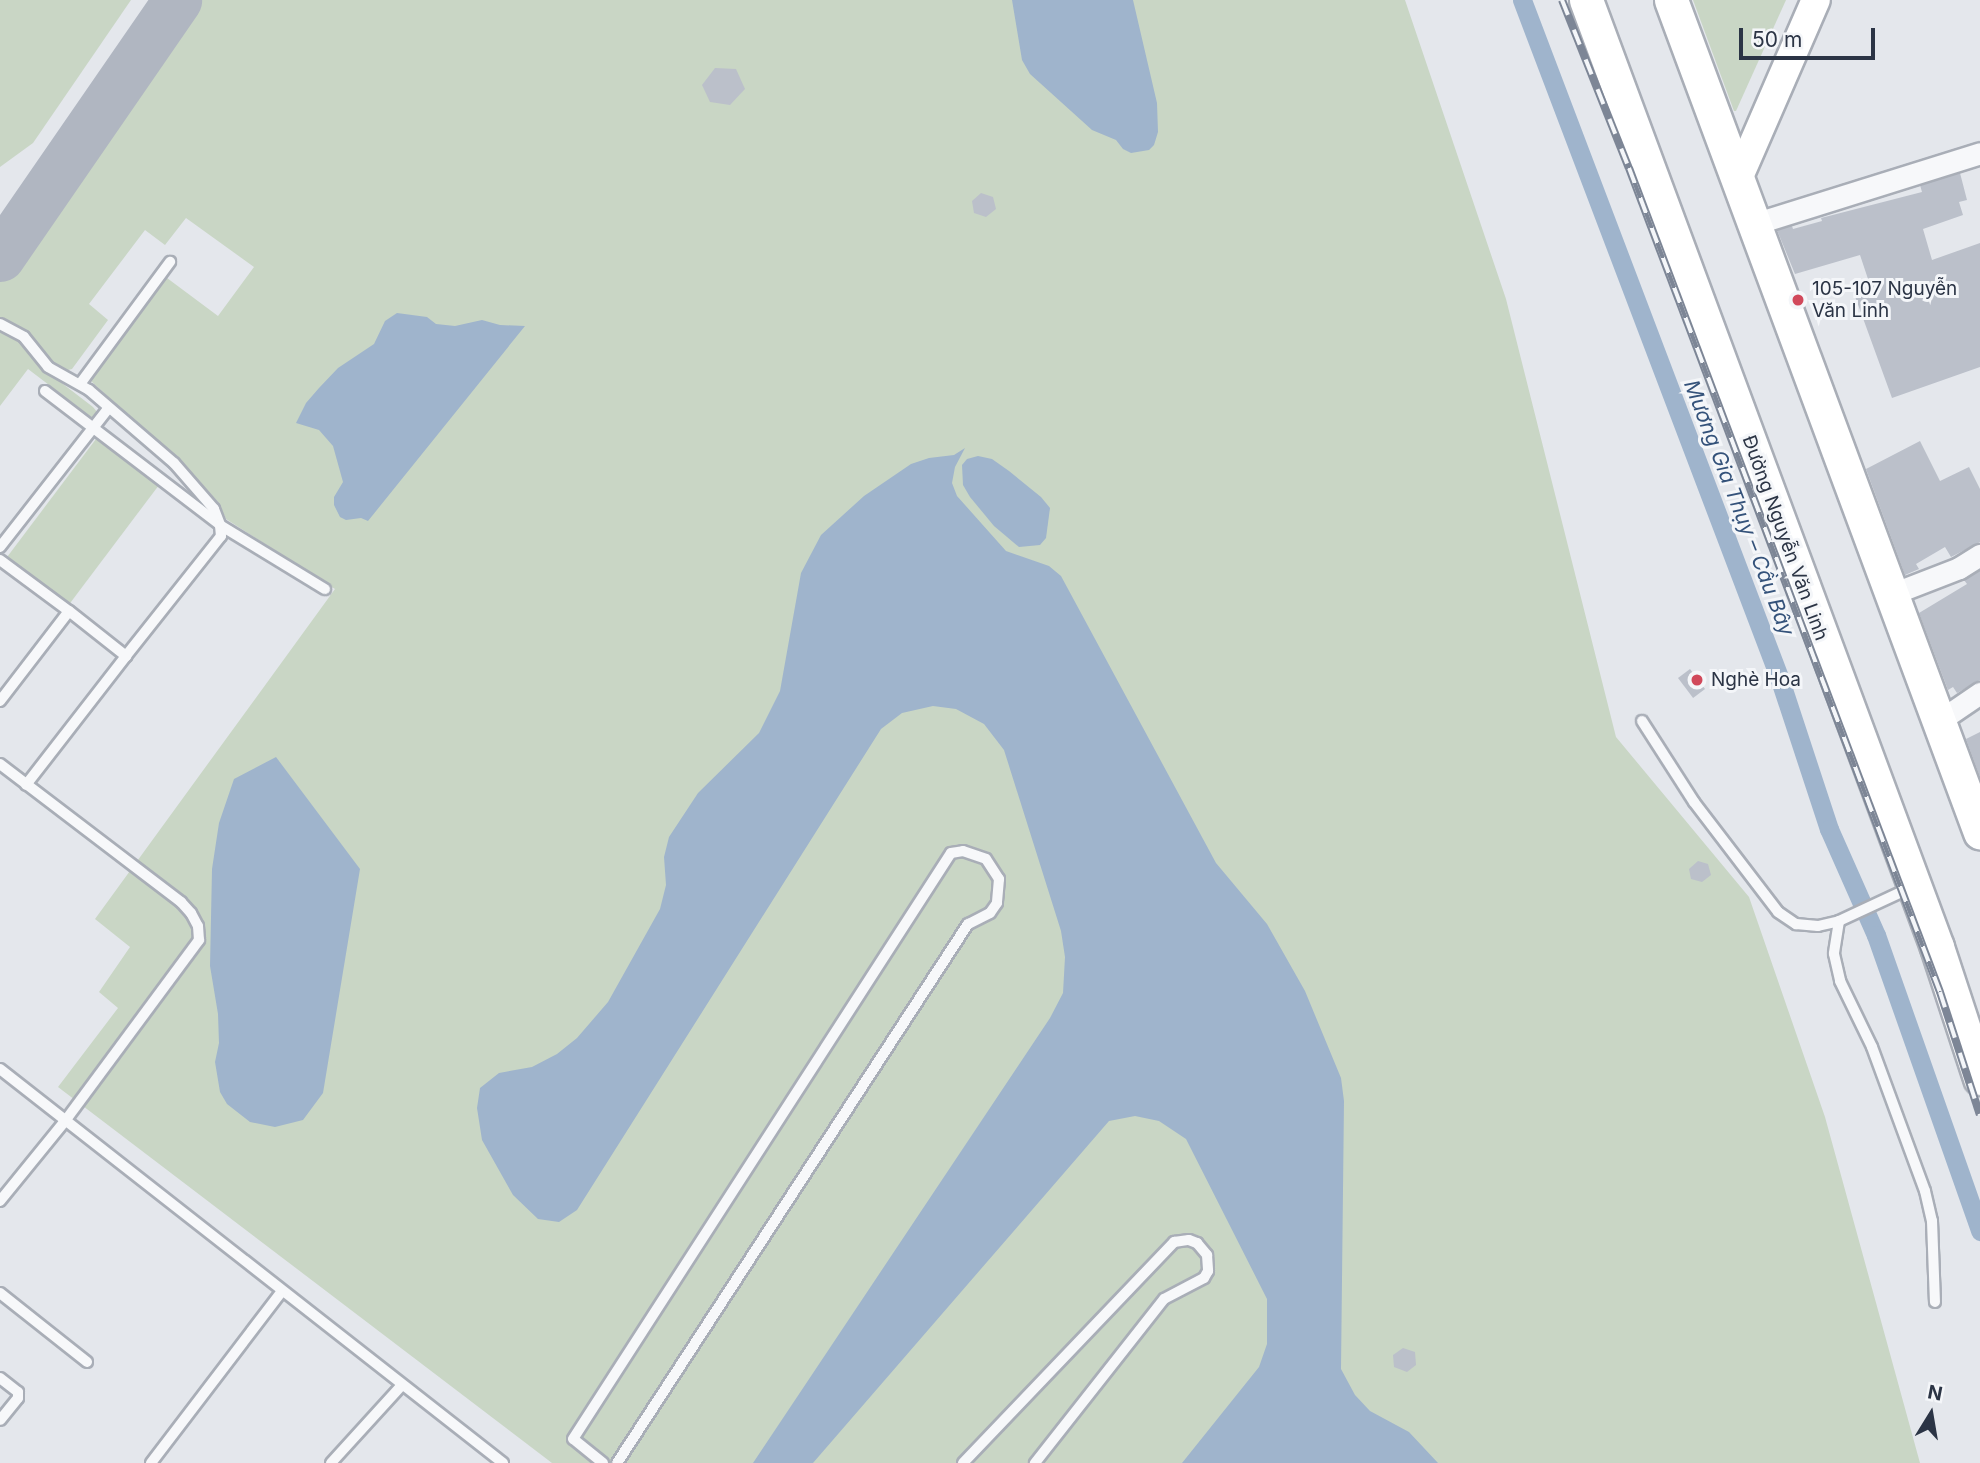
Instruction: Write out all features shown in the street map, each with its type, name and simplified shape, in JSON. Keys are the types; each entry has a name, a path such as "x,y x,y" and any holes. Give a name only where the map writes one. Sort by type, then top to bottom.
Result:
{"highway":[{"name":"Đường Nguyễn Văn Linh","path":"1586,0 1900,892 1980,1078"},
{"path":"1671,0 1980,832"}],"main road":[{"path":"1738,179 1816,0"}],"street":[{"path":"1754,224 1980,153"},
{"path":"1892,594 1959,568 1980,555"},
{"path":"1939,721 1980,693"}],"lane":[{"path":"80,384 170,262"},
{"path":"0,324 24,337 48,367 60,376 80,384 192,481 214,509 221,536 26,785"},
{"path":"45,391 220,525 325,589"},
{"path":"0,547 108,409"},
{"path":"0,559 126,656"},
{"path":"0,701 69,611"},
{"path":"1642,721 1694,802 1778,912 1796,924 1818,926 1844,919 1900,892"},
{"path":"0,764 181,902 198,926 199,940 65,1121 0,1201"},
{"path":"603,1463 573,1438 951,853 975,853 986,859 999,879 997,903 990,913 968,924 617,1463"},
{"path":"1844,919 1834,954 1839,981 1871,1047 1930,1211 1935,1252 1935,1302"},
{"path":"0,1069 402,1385 488,1459 503,1463"},
{"path":"963,1463 1174,1242 1189,1240 1197,1243 1207,1255 1209,1263 1204,1278 1198,1284 1164,1299 1035,1463"},
{"path":"151,1463 282,1291"},
{"path":"0,1293 87,1362"},
{"path":"0,1378 18,1392 18,1398 0,1420"},
{"path":"331,1463 402,1385"}],"green space":[{"path":"0,0 131,0 33,143 0,167"},
{"path":"189,0 1405,0 1506,299 1616,737 1749,897 1825,1117 1920,1463 552,1463 58,1087 118,1008 99,992 130,947 95,919 335,589 226,519 218,502 200,482 91,381 167,278 218,316 254,267 186,218 165,245 145,230 89,304 108,320 72,369 64,371 53,364 31,335 0,320 0,275"},
{"path":"1693,0 1786,0 1736,111 1734,111"},
{"path":"0,330 17,337 46,371 93,407 98,413 95,420 28,369 0,406"},
{"path":"96,439 158,486 69,604 7,557"}],"water":[{"path":"1012,0 1133,0 1157,103 1158,132 1154,145 1149,150 1131,153 1123,149 1116,140 1092,130 1030,74 1022,60"},
{"path":"397,313 427,317 436,324 455,326 482,320 500,325 525,326 368,521 361,518 346,520 340,517 334,505 334,497 343,482 333,446 319,430 296,423 306,403 319,388 338,368 374,344 385,321"},
{"path":"965,448 955,467 952,483 957,496 1006,551 1049,566 1061,576 1216,863 1267,924 1305,991 1341,1078 1344,1101 1341,1369 1355,1395 1370,1411 1409,1432 1438,1463 1182,1463 1259,1367 1267,1344 1267,1299 1186,1139 1159,1121 1135,1116 1109,1121 813,1463 753,1463 1050,1018 1063,993 1065,957 1061,931 1004,750 984,724 956,709 933,706 902,713 881,729 577,1210 559,1222 538,1219 513,1195 482,1140 477,1108 480,1088 499,1073 532,1067 557,1054 577,1038 608,1002 660,909 666,885 664,857 669,837 698,793 759,733 780,691 801,573 821,535 864,496 911,464 929,458 954,455"},
{"path":"978,456 992,459 1009,471 1041,497 1050,508 1046,538 1040,545 1019,547 994,526 970,497 963,485 962,465 967,459"},
{"path":"276,757 360,869 323,1093 303,1120 275,1127 250,1122 227,1104 220,1092 215,1062 219,1043 218,1014 210,966 212,869 219,823 234,779"}],"building":[{"path":"715,68 736,69 745,89 730,105 710,102 702,85"},
{"path":"1960,173 1967,200 1959,202 1963,215 1923,229 1932,260 1980,243 1980,367 1892,398 1852,288 1869,282 1860,255 1795,274 1777,230 1792,226 1793,229 1822,221 1821,218 1922,192 1920,185"},
{"path":"981,193 993,197 996,209 986,217 974,213 972,201"},
{"path":"1920,441 1940,481 1969,467 1980,489 1980,542 1951,557 1945,547 1916,564 1919,569 1905,575 1866,469"},
{"path":"1980,570 1980,680 1957,693 1953,687 1948,690 1919,613 1967,584 1964,580"},
{"path":"1690,669 1705,689 1693,698 1678,678"},
{"path":"1980,732 1980,777 1966,739"},
{"path":"1698,861 1708,864 1711,875 1702,882 1691,879 1689,869"},
{"path":"1403,1348 1415,1352 1416,1365 1407,1372 1394,1367 1393,1355"}],"waterway":[{"name":"Mương Gia Thụy – Cầu Bây","path":"1522,0 1779,677 1829,829 1876,935 1980,1231"}],"taxiway":[{"path":"0,257 177,0"}],"railway":[{"path":"1562,0 1629,168 1940,992 1980,1115"}],"place":[{"name":"105-107 Nguyễn Văn Linh","path":"1798,300"},
{"name":"Nghè Hoa","path":"1697,680"}]}
